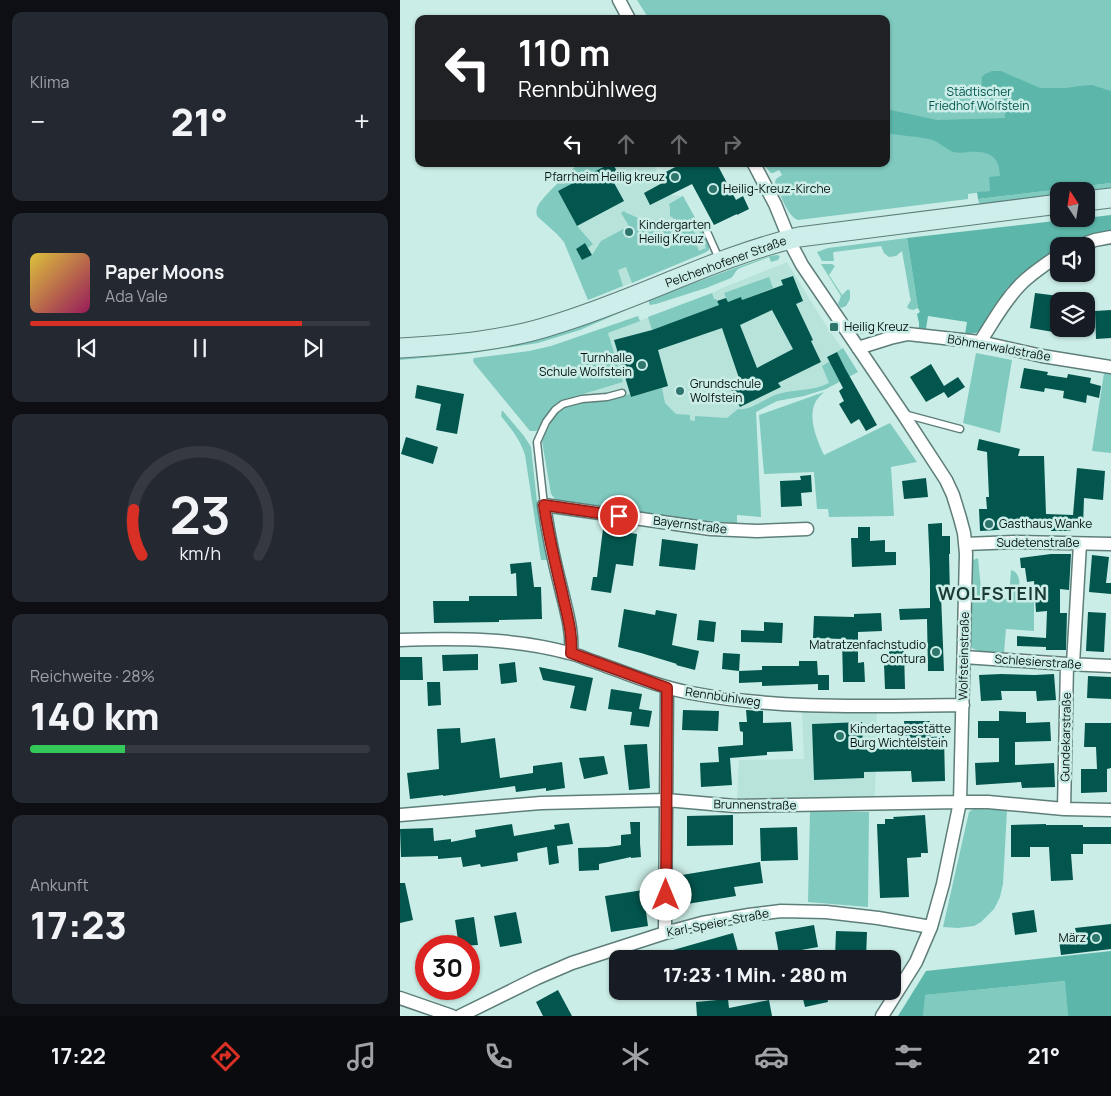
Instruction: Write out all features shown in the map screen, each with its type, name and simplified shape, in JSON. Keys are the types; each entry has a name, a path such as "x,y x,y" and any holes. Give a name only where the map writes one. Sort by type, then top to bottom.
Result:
{"main road":[{"path":"1095,200 1111,198"},
{"name":"Pelchenhofener Straße","path":"400,348 508,337 553,326 720,262 790,239 854,229 1050,205"}],"street":[{"path":"619,0 627,15"},
{"name":"Wolfsteinstraße","path":"756,167 776,204 797,256 810,279 903,414 953,494 965,544 960,802 943,884 931,927 916,962 882,1016"},
{"path":"1095,240 1111,237"},
{"path":"980,342 1002,308 1022,284 1050,262"},
{"name":"Böhmerwaldstraße","path":"858,348 908,334 980,342 1042,356 1111,367"},
{"path":"544,505 551,546 570,627 571,653"},
{"name":"Bayernstraße","path":"544,505 711,529 757,531 807,528"},
{"name":"Sudetenstraße","path":"965,544 1015,542 1111,544"},
{"name":"Gundekarstraße","path":"1064,809 1070,664 1080,544"},
{"name":"Rennbühlweg","path":"400,640 453,638 534,645 571,653 667,688 724,698 819,706 962,705"},
{"name":"Schlesierstraße","path":"964,657 1111,666"},
{"path":"666,933 667,688"},
{"name":"Brunnenstraße","path":"400,815 541,803 666,800 744,806 988,802 1064,809 1111,810"},
{"name":"Karl-Speier-Straße","path":"460,1016 550,972 608,950 702,923 781,911 826,912 931,927"},
{"path":"400,998 452,1016"}],"lane":[{"path":"704,225 720,262"},
{"path":"544,505 537,442 546,422 563,404 622,393"},
{"path":"903,414 960,428"}],"shaded area":[{"name":"Kindergarten Heilig Kreuz","path":"575,167 655,167 670,195 683,196 708,242 709,250 588,300 564,242 537,216 538,206"},
{"name":"Grundschule Wolfstein","path":"787,262 820,316 858,372 826,389 804,396 777,401 756,412 761,517 568,405 563,400 608,333"},
{"name":"Kindertagesstätte Burg Wichtelstein","path":"877,710 875,799 737,801 739,760 804,759 802,712"}],"green space":[{"name":"Städtischer Friedhof Wolfstein","path":"637,0 1111,0 1111,175 968,194 968,199 798,220 794,218 787,209 775,182 782,175 779,170 771,173 766,167 890,167 890,15 646,15"},
{"path":"992,71 1001,71 1040,88 1092,85 1111,91 1111,183 1095,185 1095,182 1050,182 1050,190 978,199 977,192 990,191 989,177 1000,176 997,163 991,155 981,152 953,152 933,140 890,134 890,110 937,120 1005,118 1004,101 989,92 981,90 982,77"},
{"path":"575,167 603,167 558,191 577,226 593,244 588,248 585,243 576,249 582,260 592,255 601,241 629,226 621,213 624,211 641,219 665,220 681,229 693,230 696,235 693,236 699,251 706,248 699,231 702,230 709,250 632,283 626,267 618,270 623,286 588,300 564,242 537,216 537,208 540,203"},
{"path":"1111,183 1111,189 1095,191 1095,185"},
{"path":"1050,190 1050,196 982,205 978,199"},
{"path":"683,196 697,224 685,225 670,216 669,204"},
{"path":"1111,215 1111,231 1095,233 1084,237 1050,237 1050,254 1007,288 987,322 976,333 965,334 967,322 928,316 926,329 919,328 917,314 920,312 907,238 1050,222 1050,228 1095,228 1095,217"},
{"path":"907,238 918,308 913,310 907,307 911,300 902,251 896,256 889,257 884,253 881,246 834,252 834,261 822,261 817,252 828,248"},
{"path":"770,256 780,256 778,260 771,262 769,257 740,268 731,278 706,288 656,304 649,304 649,300 653,298 735,268"},
{"path":"821,264 832,264 835,266 829,275 842,295 848,289 850,291 850,299 846,306 841,308 838,304 841,296"},
{"path":"769,277 773,288 742,300 741,298 728,302 724,293"},
{"path":"712,293 719,305 652,330 648,317"},
{"path":"629,307 580,330 538,343 467,354 400,360 400,354"},
{"path":"638,316 640,321 608,333 623,382 563,400 548,413 536,431 530,431 473,360 474,358 529,351 551,346"},
{"path":"894,322 899,324 898,328 861,334 853,330 850,325 853,323 868,325"},
{"path":"843,348 858,372 826,389 804,396 777,401 756,412 761,517 737,515 737,524 664,518 560,502 551,494 542,441 554,416 564,407 589,401 604,402 630,394 631,397 662,388 665,403 676,414 690,415 690,420 695,421 695,416 727,418 738,409 748,408 778,394 823,386 829,383 822,366 829,362 846,370 837,352"},
{"path":"976,353 1012,360 1000,433 963,423"},
{"path":"1104,373 1111,374 1111,453 1092,451"},
{"path":"824,392 816,401 812,414 814,428 824,455 890,423 917,462 891,467 894,516 829,517 828,509 817,509 814,472 764,474 759,415"},
{"path":"502,410 531,447 539,520 547,560 541,560 525,455 518,439 501,416"},
{"path":"978,558 982,599 1009,599 1011,570 1018,577 1019,596 1034,597 1034,631 1006,629 1004,653 975,650 971,647 969,640 971,561"},
{"path":"973,809 1007,810 1003,884 1000,897 994,909 974,926 943,927 969,812"},
{"path":"810,812 869,812 868,907 808,902"},
{"path":"1111,951 1111,1016 1068,1016 1065,981 925,995 923,1016 898,1016 926,971"},
{"path":"1066,981 1068,1016 923,1016 924,995"}],"building":[{"path":"603,167 615,167 620,177 613,181 624,201 577,226 558,191"},
{"name":"Heilig-Kreuz-Kirche","path":"675,167 719,167 736,200 743,196 749,209 714,225 692,184 650,205 644,193 664,182 660,175"},
{"path":"585,243 592,255 582,260 576,249"},
{"path":"793,276 803,301 796,304 821,362 778,383 781,387 740,407 730,387 740,381 722,328 658,350 668,386 631,397 614,340 652,330 719,305 717,301 726,298 728,302 741,297 742,300 783,285 781,280","holes":["772,310 793,349 757,368 740,325"]},
{"path":"1035,293 1050,295 1050,331 1030,328"},
{"path":"1111,310 1111,338 1096,339 1095,311"},
{"path":"837,352 877,425 866,431 859,419 851,424 839,404 844,401 839,391 843,388 827,357"},
{"path":"931,364 944,386 958,377 965,387 948,398 944,392 926,402 910,377"},
{"path":"1024,368 1048,372 1047,375 1067,378 1068,374 1091,378 1090,383 1101,386 1099,398 1087,395 1086,403 1063,398 1064,391 1045,388 1044,392 1020,388"},
{"path":"417,385 464,394 457,434 436,430 441,404 415,398"},
{"path":"406,437 438,447 433,464 401,454"},
{"path":"979,439 1020,449 1018,456 1044,456 1046,514 1073,515 1077,468 1105,471 1103,500 1084,498 1083,527 1070,527 1071,531 1051,531 1051,527 980,531 979,509 987,509 986,497 989,497 987,452 977,450"},
{"path":"811,475 812,492 801,493 802,506 781,507 780,481 801,480 800,476"},
{"path":"926,478 928,497 904,499 902,481"},
{"path":"942,523 942,536 950,536 950,595 941,595 944,671 928,671 927,619 900,620 899,609 930,608 928,524"},
{"path":"858,527 870,527 870,541 885,540 885,552 896,552 896,565 852,567 851,538 858,538"},
{"path":"603,529 637,534 633,566 616,564 611,593 591,590 593,577 597,577"},
{"path":"662,539 698,544 695,570 659,566"},
{"path":"1051,554 1071,554 1069,590 1060,589 1060,613 1067,613 1066,650 1046,650 1046,647 1017,646 1017,636 1046,638 1047,611 1036,612 1034,581 1027,582 1025,568 1021,568 1020,558"},
{"path":"1092,555 1109,557 1106,583 1111,583 1111,594 1089,592"},
{"path":"531,562 534,587 541,587 542,619 434,623 433,601 469,601 469,596 517,596 516,573 511,574 510,564"},
{"path":"624,609 655,615 656,610 677,614 672,645 699,651 695,670 618,647"},
{"path":"1088,612 1106,613 1104,652 1086,651"},
{"path":"881,613 882,631 858,632 858,663 864,662 865,682 843,682 842,639 813,638 814,616 854,617 854,614"},
{"path":"699,620 716,622 714,642 697,640"},
{"path":"764,622 783,623 782,643 741,642 741,630 764,631"},
{"path":"904,649 905,689 885,689 884,664 889,664 889,650"},
{"path":"723,653 740,654 739,671 722,669"},
{"path":"478,654 478,670 443,671 442,655"},
{"path":"400,657 422,657 423,680 400,680"},
{"path":"799,661 817,661 818,675 829,675 829,690 818,690 818,684 762,686 762,682 739,683 739,671 762,670 762,666 799,666"},
{"path":"515,662 517,682 501,684 499,664"},
{"path":"539,667 593,678 586,711 570,708 575,686 543,680"},
{"path":"1054,674 1056,700 1037,701 1036,691 1001,691 1002,700 981,701 979,675"},
{"path":"1088,676 1111,677 1111,699 1087,698"},
{"path":"427,682 440,682 441,705 428,706"},
{"path":"611,689 642,694 639,709 652,711 649,727 630,725 632,712 608,709"},
{"path":"683,710 719,711 718,731 682,730"},
{"path":"746,710 763,711 763,723 791,722 793,751 767,752 767,755 730,758 732,785 701,787 700,763 719,762 718,747 743,745 743,732 740,731 739,722 747,722"},
{"path":"999,711 1026,712 1026,723 1050,722 1051,741 1015,742 1015,765 1054,763 1055,787 1022,788 1021,782 976,785 975,763 999,762 999,738 978,738 978,721 999,721"},
{"path":"904,721 930,721 931,737 944,736 945,781 912,782 911,771 864,772 864,778 814,780 812,724 862,722 863,749 907,748"},
{"path":"1085,723 1111,723 1111,768 1107,769 1107,792 1081,793 1081,769 1097,769 1096,747 1084,747"},
{"path":"460,728 461,743 495,738 500,778 533,773 533,766 562,762 565,788 546,791 546,788 516,792 515,786 410,799 407,773 439,769 437,729"},
{"path":"647,744 650,788 629,790 624,745"},
{"path":"604,756 608,774 584,779 579,758"},
{"path":"733,815 733,845 687,846 687,816"},
{"path":"925,815 928,853 921,853 921,857 907,858 909,897 880,898 877,824 885,824 885,819 894,819 893,817"},
{"path":"630,822 640,822 641,857 631,857 599,864 599,870 579,871 578,848 621,845 621,835 631,834"},
{"path":"569,823 573,844 557,846 559,863 549,865 547,847 517,853 518,861 481,867 480,864 463,867 461,857 438,859 438,856 401,857 400,829 433,828 434,841 451,839 451,842 476,837 475,830 512,824 514,836 555,829 554,825"},
{"path":"1046,824 1111,827 1111,844 1083,844 1083,854 1071,854 1073,880 1051,881 1049,847 1030,847 1030,857 1011,857 1011,825"},
{"path":"797,827 798,860 761,861 760,828"},
{"path":"760,862 763,883 734,887 736,896 687,904 682,875"},
{"path":"400,883 405,883 413,920 400,923"},
{"path":"643,890 648,926 611,932 605,896"},
{"path":"1034,910 1037,932 1015,935 1012,913"},
{"path":"516,912 522,943 500,947 494,916"},
{"path":"474,917 477,935 457,935 455,920"},
{"path":"1111,924 1111,949 1061,955 1059,940 1065,940 1064,933 1076,932 1075,928"},
{"path":"814,925 818,947 801,950 778,950 775,932"},
{"path":"836,931 867,932 866,950 835,950"},
{"path":"733,933 738,950 673,950"},
{"path":"558,990 572,1016 543,1016 536,1002"},
{"path":"728,1000 729,1008 769,1000 772,1016 697,1016 696,1002"},
{"path":"803,1000 828,1000 828,1002 805,1007"}],"place":[{"name":"Pfarrheim Heilig kreuz","path":"675,177"},
{"name":"Heilig-Kreuz-Kirche","path":"713,189"},
{"name":"Kindergarten Heilig Kreuz","path":"629,232"},
{"name":"Heilig Kreuz","path":"834,327"},
{"name":"Turnhalle Schule Wolfstein","path":"642,365"},
{"name":"Grundschule Wolfstein","path":"680,391"},
{"name":"Gasthaus Wanke","path":"989,524"},
{"name":"Matratzenfachstudio Contura","path":"936,652"},
{"name":"Kindertagesstätte Burg Wichtelstein","path":"840,736"},
{"name":"März","path":"1096,938"}],"district":[{"name":"WOLFSTEIN","path":"993,594"}],"route":[{"path":"619,516 544,505 551,546 570,627 571,653 667,688 666,895"}]}
